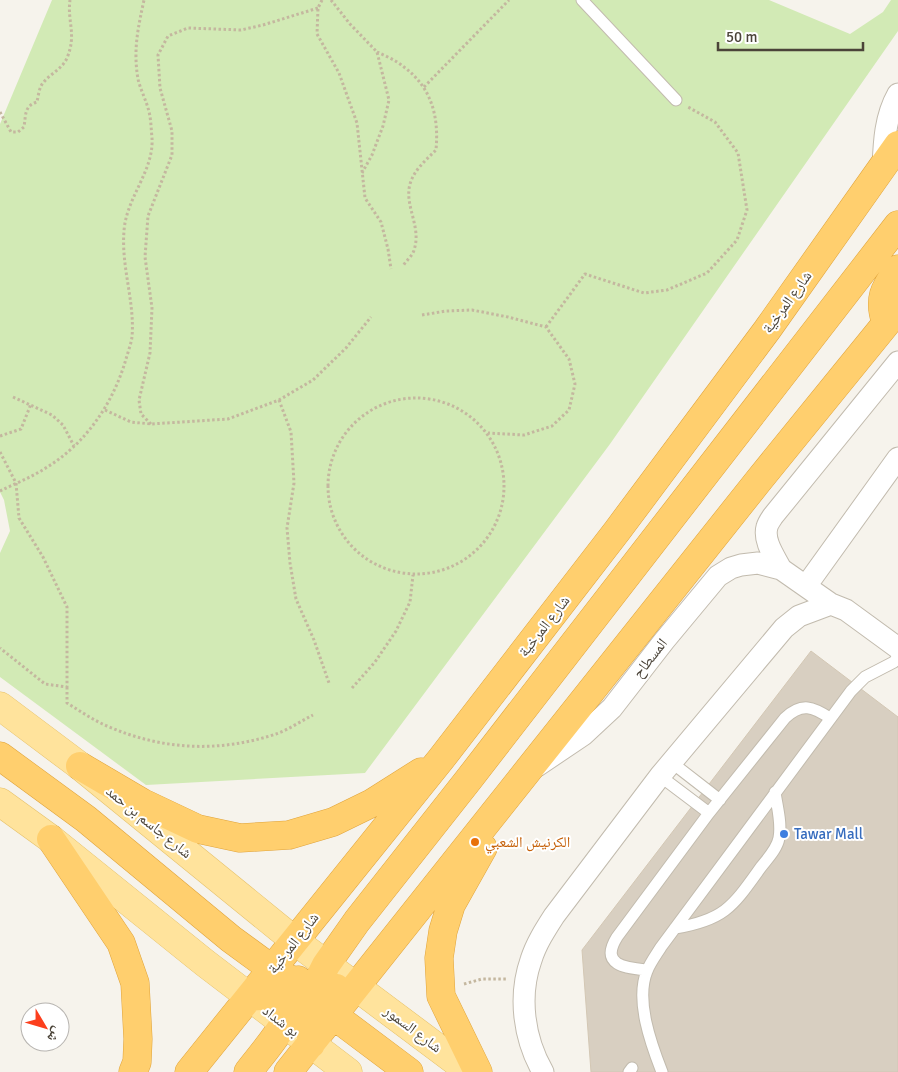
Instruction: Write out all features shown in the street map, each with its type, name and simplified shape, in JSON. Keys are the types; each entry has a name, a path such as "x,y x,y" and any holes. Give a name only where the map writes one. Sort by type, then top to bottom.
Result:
{"highway":[{"name":"شارع المرخية","path":"189,1072 442,759 617,531 761,338 898,145"},
{"path":"248,1072 285,1024 314,992 357,921 470,779 898,225"},
{"path":"250,997 356,987 523,774 892,316 882,310 883,296 888,283 898,269"},
{"path":"0,756 86,819 230,939 272,970 314,992 409,1072"},
{"path":"80,766 143,803 198,829 240,838 290,836 333,822 372,804 442,759"},
{"path":"478,1072 441,996 439,958 443,931 451,905 523,774"},
{"path":"51,839 121,943 134,982 138,1039 133,1072"},
{"path":"288,1072 311,1044 314,992 298,962 295,942"}],"main road":[{"name":"شارع جاسم بن حمد","path":"0,706 80,766 295,942"},
{"path":"0,802 51,839 197,957 250,997"},
{"path":"314,992 356,987"},
{"name":"شارع السمور","path":"356,987 470,1072"},
{"name":"بو شداد","path":"250,997 311,1044"},
{"path":"311,1044 348,1072"}],"street":[{"path":"882,167 885,131 889,114 898,94"},
{"name":"المسطاح","path":"781,568 771,551 766,535 767,527 773,516 898,362"},
{"path":"806,586 898,458"},
{"name":"المسطاح","path":"523,774 552,757 583,735 612,708 718,576 731,568 750,563 781,568 831,604 841,617 897,658"},
{"path":"543,1072 534,1056 526,1026 526,980 539,940 554,916 665,769 784,628 799,616 831,604"}],"lane":[{"path":"582,0 676,100"},
{"path":"662,1072 653,1049 643,1001 643,984 647,970 661,947 830,718 865,676 897,658"},
{"path":"647,970 624,968 618,965 612,954 614,943 709,813 792,712 801,708 811,708 830,718"},
{"path":"665,769 720,800"},
{"path":"665,769 709,813"},
{"path":"675,928 698,924 722,913 738,899 757,874 779,840 779,820 775,792"}],"path":[{"path":"0,112 11,132 18,132 24,127 25,111 30,104 37,102 41,86 66,60 71,47 73,30 68,11 70,0"},
{"path":"0,491 45,469 74,446 91,429 105,410 121,375 132,338 130,301 124,266 124,230 133,198 147,168 152,140 149,110 139,80 135,46 144,0"},
{"path":"322,0 318,8 317,34 339,74 357,122 364,198 381,222 391,269"},
{"path":"331,0 377,52 404,67 428,92 436,115 436,150 419,166 410,185 410,207 417,229 414,251 403,266"},
{"path":"424,88 509,0"},
{"path":"152,424 141,414 138,400 150,353 152,308 145,257 148,216 172,156 172,131 160,88 158,56 168,36 188,28 241,30 318,8"},
{"path":"362,173 372,155 383,126 389,100 377,52"},
{"path":"546,327 585,274 644,293 667,290 707,273 736,240 747,210 738,152 715,122 676,100"},
{"path":"422,315 446,311 472,310 546,327 569,359 576,384 570,410 552,426 524,435 488,432"},
{"path":"105,410 131,422 152,424 228,419 279,400 313,380 346,348 371,317"},
{"path":"13,397 52,415 63,425 74,446"},
{"path":"422,397 444,401 470,415 488,432 501,459 505,486 500,515 484,544 458,565 438,573 413,575 390,572 364,558 342,536 331,513 327,486 331,460 344,434 369,410 392,400 422,397"},
{"path":"279,400 291,432 294,484 287,528 296,599 314,640 329,683"},
{"path":"0,436 21,429 31,404"},
{"path":"0,452 16,483 19,518 44,557 67,607 67,703 107,726 142,738 185,747 204,748 243,743 277,734 313,715"},
{"path":"352,688 375,662 396,631 410,602 413,575"},
{"path":"0,648 45,684 67,687"},
{"path":"441,996 461,984 482,979 526,980"}],"green space":[{"path":"52,0 769,0 850,34 883,12 891,0 898,0 898,31 610,444 365,773 146,785 0,677 0,553 10,531 4,500 0,492 0,124"}],"building":[{"name":"Tawar Mall","path":"811,651 898,717 898,1072 591,1072 582,950"}],"place":[{"name":"Tawar Mall","path":"784,834"},
{"name":"الكرنيش الشعبي","path":"475,842"}]}
